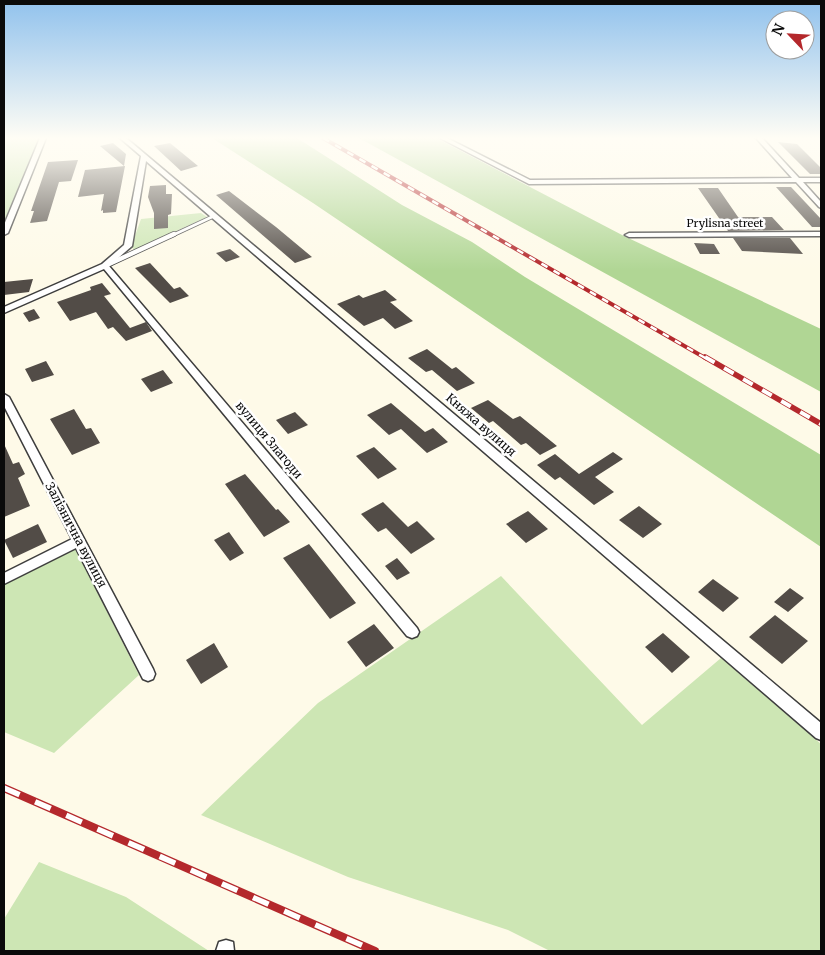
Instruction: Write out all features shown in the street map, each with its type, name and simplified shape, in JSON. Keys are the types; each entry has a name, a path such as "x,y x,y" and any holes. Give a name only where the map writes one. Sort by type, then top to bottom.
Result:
{"street":[{"path":"4,233 25,183"},
{"path":"4,310 105,266 128,246 139,183"},
{"name":"Княжа вулиця","path":"175,183 821,733"},
{"path":"800,183 821,206"},
{"name":"Prylisna street","path":"629,235 821,234"},
{"name":"вулиця Злагоди","path":"105,266 412,632"},
{"name":"Залізнична вулиця","path":"4,397 148,674"},
{"path":"4,579 79,541"}],"lane":[{"path":"105,266 214,216"}],"green space":[{"path":"4,183 20,183 4,222"},
{"path":"281,183 367,183 402,205 472,242 525,277 821,455 821,547"},
{"path":"440,183 521,183 624,236 821,329 821,392"},
{"path":"201,213 207,217 135,250 131,247 141,219"},
{"path":"75,548 139,675 54,753 4,732 4,585"},
{"path":"501,576 642,725 721,658 821,744 821,951 550,951 508,930 348,877 201,815 318,703"},
{"path":"39,862 126,897 209,951 4,951 4,919"}],"building":[{"path":"41,183 59,183 47,221 30,223 34,211 31,211"},
{"path":"82,183 122,183 116,212 103,213 103,210 101,211 104,194 78,197"},
{"path":"166,185 166,194 172,194 171,214 168,215 168,228 154,229 154,213 148,197 150,186"},
{"path":"776,187 791,187 821,219 821,227 812,227"},
{"path":"698,188 718,188 738,217 772,217 784,230 728,231"},
{"path":"229,191 312,257 295,263 216,195"},
{"path":"733,238 790,238 803,254 742,251"},
{"path":"694,243 714,244 720,254 700,254"},
{"path":"230,249 240,257 226,262 216,253"},
{"path":"150,263 174,289 180,287 189,296 170,303 135,268"},
{"path":"33,279 29,292 4,295 4,282"},
{"path":"102,283 111,294 104,296 130,328 146,322 152,331 126,341 113,327 108,329 96,312 70,321 57,302 91,290 90,287"},
{"path":"385,290 397,300 390,302 413,321 395,329 383,318 364,326 337,304 359,295 363,298"},
{"path":"34,309 40,318 29,322 23,313"},
{"path":"427,349 452,369 456,367 475,383 457,391 432,370 426,372 408,358"},
{"path":"46,361 54,375 32,382 25,369"},
{"path":"163,370 173,383 151,392 141,379"},
{"path":"488,400 513,419 520,416 557,446 540,455 526,443 521,445 493,421 489,423 471,408"},
{"path":"391,403 425,432 433,428 448,442 427,453 401,429 389,435 367,415"},
{"path":"74,409 86,429 91,428 100,443 72,455 50,419"},
{"path":"295,412 308,425 288,434 276,420"},
{"path":"4,444 13,464 19,462 25,474 18,478 30,506 4,517"},
{"path":"374,447 397,469 378,479 356,456"},
{"path":"613,452 623,459 595,477 614,492 594,505 560,477 555,480 537,465 555,454 579,474"},
{"path":"245,474 276,510 278,509 290,522 264,537 225,484"},
{"path":"383,502 408,527 417,521 435,539 411,554 386,528 378,532 361,514"},
{"path":"639,506 662,524 643,538 619,520"},
{"path":"528,511 548,529 526,543 506,524"},
{"path":"38,524 47,542 13,558 4,540"},
{"path":"229,532 244,553 230,561 214,540"},
{"path":"309,544 356,603 330,619 283,558"},
{"path":"397,558 410,573 397,580 385,566"},
{"path":"713,579 739,598 723,612 698,592"},
{"path":"790,588 804,598 788,612 774,602"},
{"path":"775,615 808,641 782,664 749,637"},
{"path":"374,624 394,648 366,667 347,642"},
{"path":"663,633 690,657 672,673 645,647"},
{"path":"214,643 228,667 201,684 186,660"}],"railway":[{"path":"400,183 707,359"},
{"path":"705,357 821,424"},
{"path":"4,788 375,951"}]}
